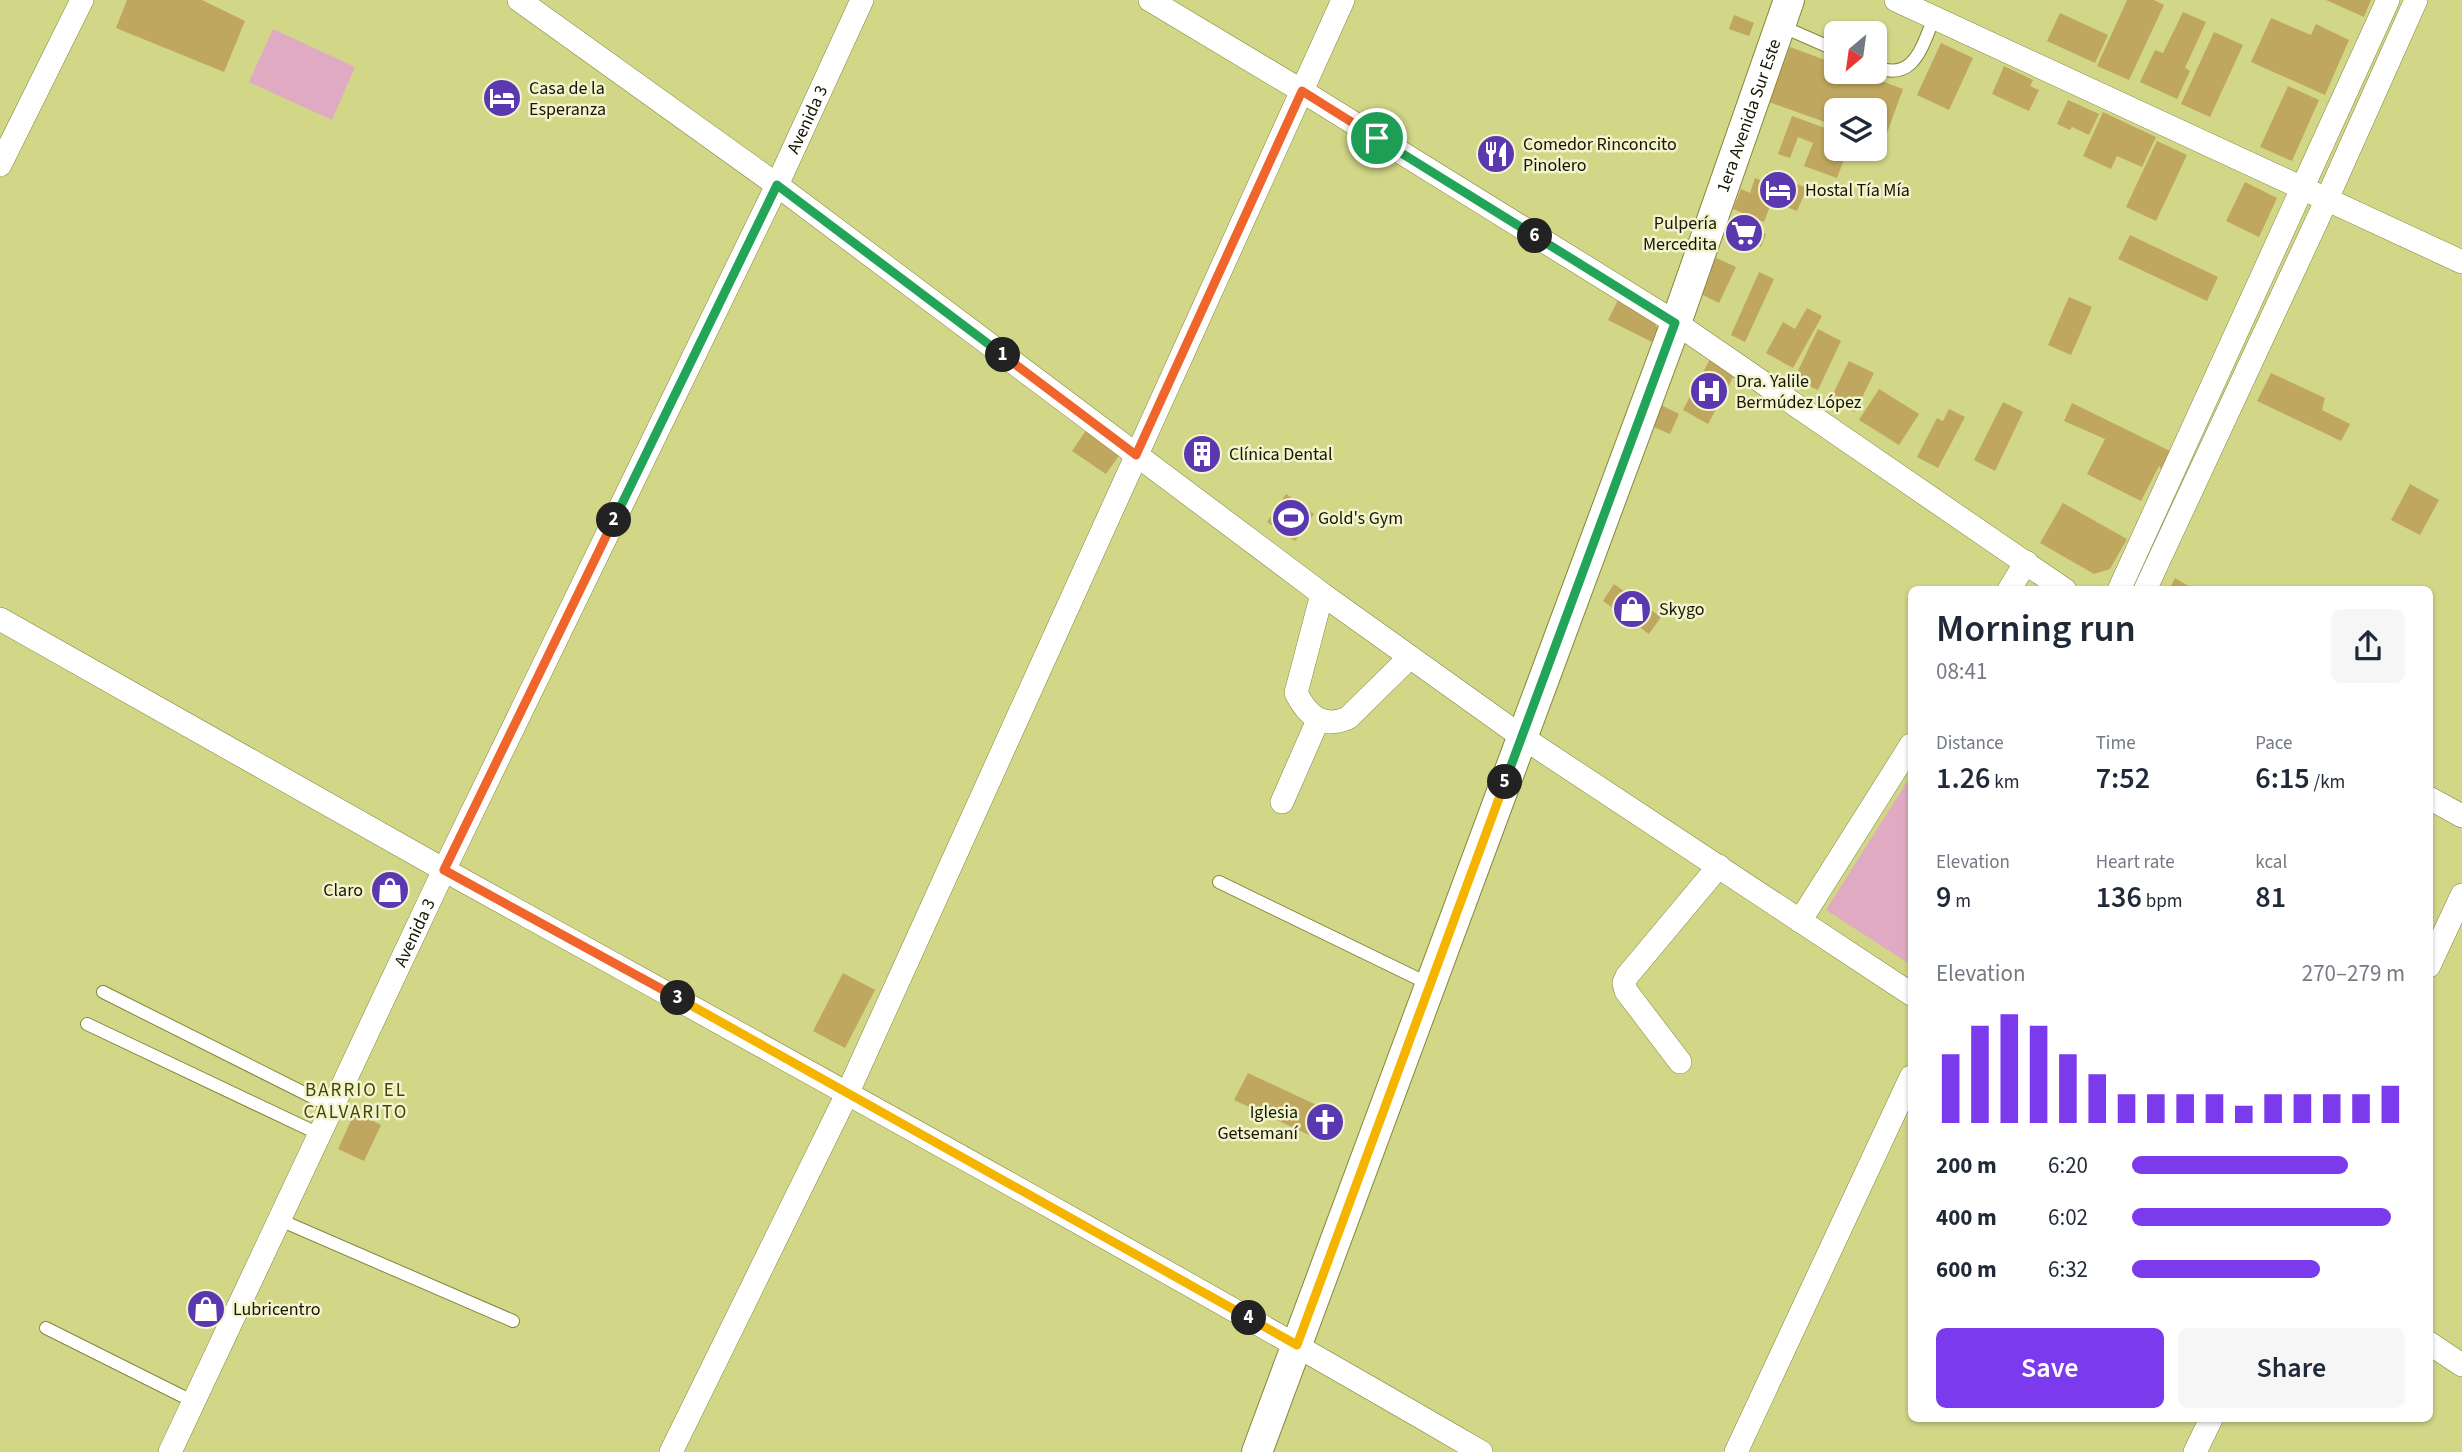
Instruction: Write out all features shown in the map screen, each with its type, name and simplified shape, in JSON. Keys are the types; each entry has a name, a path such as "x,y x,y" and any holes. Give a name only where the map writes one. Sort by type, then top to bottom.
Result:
{"street":[{"path":"0,165 82,0"},
{"path":"519,0 777,185 1322,594 1522,737 1908,992"},
{"name":"Avenida 3","path":"170,1452 444,870 777,185 862,0"},
{"path":"1150,0 1302,91 1675,323 2060,586"},
{"path":"671,1452 848,1092 1343,0"},
{"path":"1896,0 2462,262"},
{"path":"2121,586 2388,0"},
{"path":"2147,586 2327,199 2416,0"},
{"name":"1era Avenida Sur Este","path":"1258,1452 1675,323 1785,13"},
{"path":"2011,586 2026,562"},
{"path":"1322,594 1296,694 1304,708 1318,720 1336,723 1348,718 1410,657"},
{"path":"0,619 444,870 848,1092 1297,1345 1480,1452"},
{"path":"1282,802 1318,720"},
{"path":"1800,921 1908,750"},
{"path":"2433,800 2462,816"},
{"path":"1680,1062 1626,991 1624,983 1719,866"},
{"path":"2433,957 2462,895"},
{"path":"1736,1452 1908,1083"},
{"path":"2433,1346 2462,1365"},
{"path":"2194,1452 2209,1422"}],"lane":[{"path":"1785,13 1824,41"},
{"path":"1887,71 1902,71 1916,59 1934,18"},
{"path":"1219,882 1430,985"},
{"path":"103,992 332,1107"},
{"path":"86,1024 319,1134"},
{"path":"280,1220 513,1321"},
{"path":"46,1328 194,1402"}],"shaded area":[{"path":"273,29 355,67 332,120 249,82"},
{"path":"1908,780 1908,963 1826,910"}],"building":[{"path":"127,0 202,0 245,21 224,72 116,28"},
{"path":"2127,0 2154,0 2164,5 2129,80 2097,66"},
{"path":"2326,0 2371,0 2364,17"},
{"path":"2183,12 2206,22 2185,68 2190,71 2177,99 2140,82 2155,50 2163,53"},
{"path":"2060,13 2108,35 2095,63 2047,41"},
{"path":"1734,15 1754,23 1749,36 1729,29"},
{"path":"2271,18 2311,35 2316,24 2349,40 2325,95 2251,62"},
{"path":"2214,32 2243,45 2210,117 2181,104"},
{"path":"1941,43 1973,58 1949,110 1917,95"},
{"path":"1790,47 1824,60 1824,84 1887,83 1903,89 1887,133 1887,98 1824,98 1824,122 1769,102"},
{"path":"2004,66 2033,80 2030,86 2039,90 2029,111 1992,94"},
{"path":"2288,86 2319,100 2292,161 2260,147"},
{"path":"2068,100 2099,114 2089,135 2057,124"},
{"path":"2103,112 2156,137 2142,167 2117,156 2111,169 2083,156"},
{"path":"1792,116 1824,128 1824,161 1843,161 1837,178 1804,166 1813,143 1798,137 1790,158 1778,154"},
{"path":"2157,141 2187,155 2156,221 2126,207"},
{"name":"Hostal Tía Mía","path":"1767,172 1807,188 1797,211 1772,201 1764,222 1733,209 1741,189 1750,193 1755,178 1763,181"},
{"path":"2245,182 2277,198 2259,237 2226,221"},
{"name":"Pulpería Mercedita","path":"1727,219 1766,234 1761,247 1722,232"},
{"path":"2130,235 2218,277 2207,301 2118,259"},
{"path":"1712,256 1736,267 1719,303 1695,291"},
{"path":"1759,272 1774,279 1745,342 1731,335"},
{"path":"2069,297 2092,307 2071,355 2048,345"},
{"path":"1618,300 1650,316 1658,329 1652,342 1608,320"},
{"path":"1807,308 1822,316 1793,368 1766,353 1783,322 1795,329"},
{"path":"1818,329 1841,341 1818,390 1794,379"},
{"name":"Dra. Yalile Bermúdez López","path":"1710,359 1736,372 1708,424 1683,410"},
{"path":"1849,361 1874,373 1855,412 1830,400"},
{"path":"2271,373 2325,398 2322,410 2350,424 2341,441 2257,401"},
{"path":"1879,389 1919,414 1899,445 1859,420"},
{"path":"2003,402 2023,412 1995,471 1974,460"},
{"path":"2072,403 2170,451 2141,501 2087,474 2105,439 2064,421"},
{"path":"1659,404 1679,414 1670,434 1649,425"},
{"path":"1949,409 1965,417 1938,468 1917,457 1937,418 1943,421"},
{"path":"1089,426 1123,450 1106,474 1072,451"},
{"name":"Clínica Dental","path":"1202,433 1221,446 1202,474 1183,462"},
{"path":"2410,484 2439,500 2420,535 2391,520"},
{"name":"Gold's Gym","path":"1286,494 1314,514 1295,541 1267,522"},
{"path":"2063,503 2127,539 2110,569 2094,574 2040,543"},
{"path":"2175,578 2188,586 2171,586"},
{"name":"Skygo","path":"1614,584 1661,617 1649,634 1603,601"},
{"name":"Claro","path":"383,874 407,886 396,906 373,894"},
{"path":"843,973 875,990 845,1048 813,1031"},
{"path":"1248,1073 1338,1115 1326,1143 1234,1100"},
{"path":"355,1112 381,1125 364,1161 338,1149"}],"place":[{"name":"Casa de la Esperanza","path":"502,98"},
{"name":"Comedor Rinconcito Pinolero","path":"1496,154"},
{"name":"Hostal Tía Mía","path":"1778,190"},
{"name":"Pulpería Mercedita","path":"1744,233"},
{"name":"Dra. Yalile Bermúdez López","path":"1709,391"},
{"name":"Clínica Dental","path":"1202,454"},
{"name":"Gold's Gym","path":"1291,518"},
{"name":"Skygo","path":"1632,609"},
{"name":"Claro","path":"390,890"},
{"name":"Iglesia Getsemaní","path":"1325,1122"},
{"name":"Lubricentro","path":"206,1309"}],"district":[{"name":"BARRIO EL CALVARITO","path":"356,1101"}],"route":[{"path":"1302,91 1377,138 1675,323 1297,1345 848,1092 444,870 777,185 1136,455 1302,91"}]}
